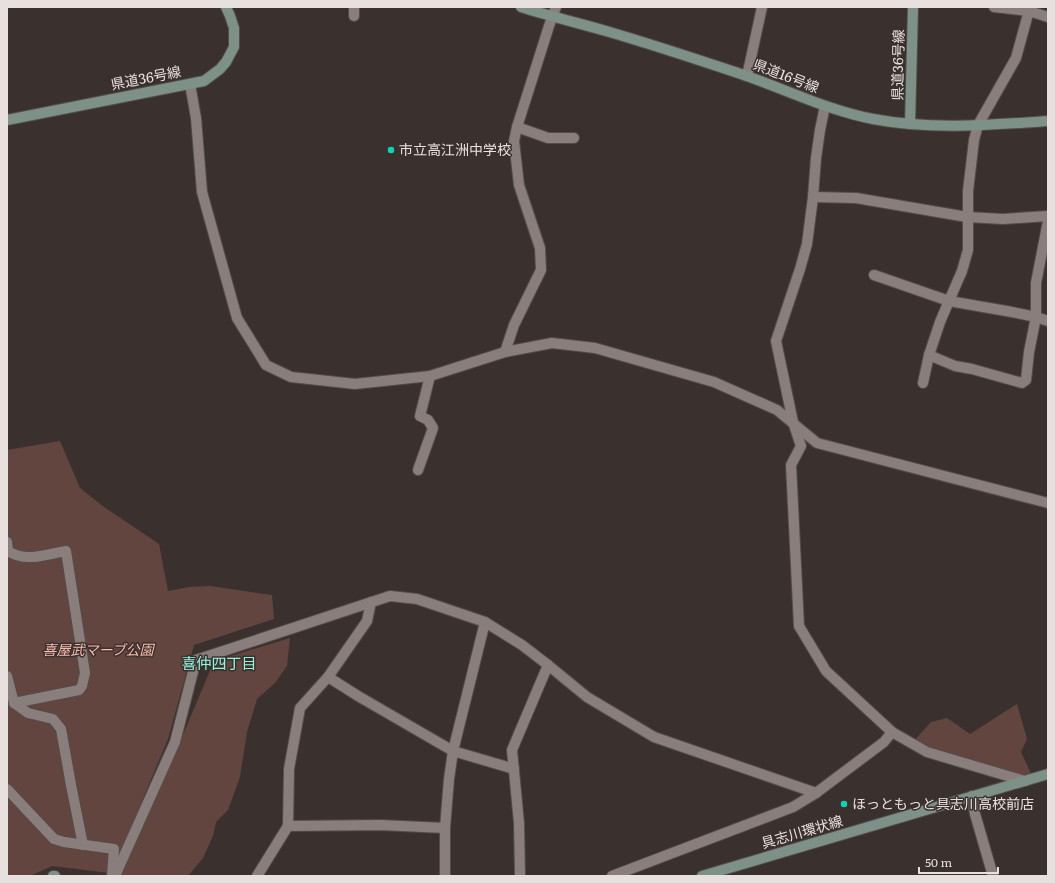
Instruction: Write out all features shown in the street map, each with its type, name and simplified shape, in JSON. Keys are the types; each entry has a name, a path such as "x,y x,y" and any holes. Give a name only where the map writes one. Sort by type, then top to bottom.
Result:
{"main road":[{"name":"県道36号線","path":"7,120 204,81 220,69 226,62 234,47 234,28 226,7"},
{"name":"県道16号線","path":"521,7 555,12 605,31 747,76 825,106 873,119 928,125 978,125 1048,121"},
{"name":"県道36号線","path":"910,124 913,7"},
{"name":"具志川環状線","path":"702,876 1048,774"}],"street":[{"path":"747,76 762,7"},
{"path":"994,7 1030,9 1048,17"},
{"path":"924,383 929,355 940,322 962,270 968,250 969,184 974,140 978,125 1016,58 1030,9"},
{"path":"506,352 514,325 541,270 540,248 519,185 514,140 549,26 555,12"},
{"path":"190,84 196,118 202,192 237,318 266,365 291,378 355,384 430,376 506,352 552,343 595,348 714,382 777,410 817,443 1048,503"},
{"path":"825,106 816,158 807,244 776,341 793,422 801,446 791,465 799,626 826,671 892,732 927,752 1025,781"},
{"path":"517,128 548,138 574,138"},
{"path":"813,197 856,198 968,217 1003,219 1048,216"},
{"path":"929,355 955,366 972,369 1022,383 1026,380 1029,352 1036,317 1036,283 1048,221"},
{"path":"874,275 950,301 1036,317 1048,321"},
{"path":"418,470 433,428 428,420 420,416 430,376"},
{"path":"7,542 8,551 15,556 30,558 66,551 85,673 82,686 78,690 14,703"},
{"path":"114,876 175,742 196,660 390,596 417,599 485,622 522,645 587,697 654,737 816,793"},
{"path":"258,876 288,826 288,770 300,708 328,677 367,621 371,602"},
{"path":"445,876 445,828 453,751 485,622"},
{"path":"520,876 519,823 512,750 548,665"},
{"path":"7,676 14,703 28,713 53,719 61,729 83,845"},
{"path":"328,677 453,751 514,769"},
{"path":"612,876 793,807 816,793 884,742 892,732"},
{"path":"7,789 54,839 64,842 114,849 114,876"},
{"path":"972,796 975,814 993,876"},
{"path":"288,826 380,825 445,828"}],"green space":[{"name":"喜屋武マーブ公園","path":"60,441 80,488 104,507 159,544 168,591 189,587 210,586 272,595 274,619 194,645 168,739 118,858 110,873 52,866 30,876 7,876 7,450"},
{"path":"290,638 287,666 275,683 257,699 247,732 240,777 228,810 216,822 213,836 203,858 188,876 120,876 180,742 214,661"},
{"path":"1017,704 1027,739 1021,752 1033,778 912,743 931,722 947,718 970,734"}],"place":[{"name":"市立高江洲中学校","path":"391,150"},
{"name":"ほっともっと具志川高校前店","path":"844,804"}],"district":[{"name":"喜仲四丁目","path":"219,664"}]}
